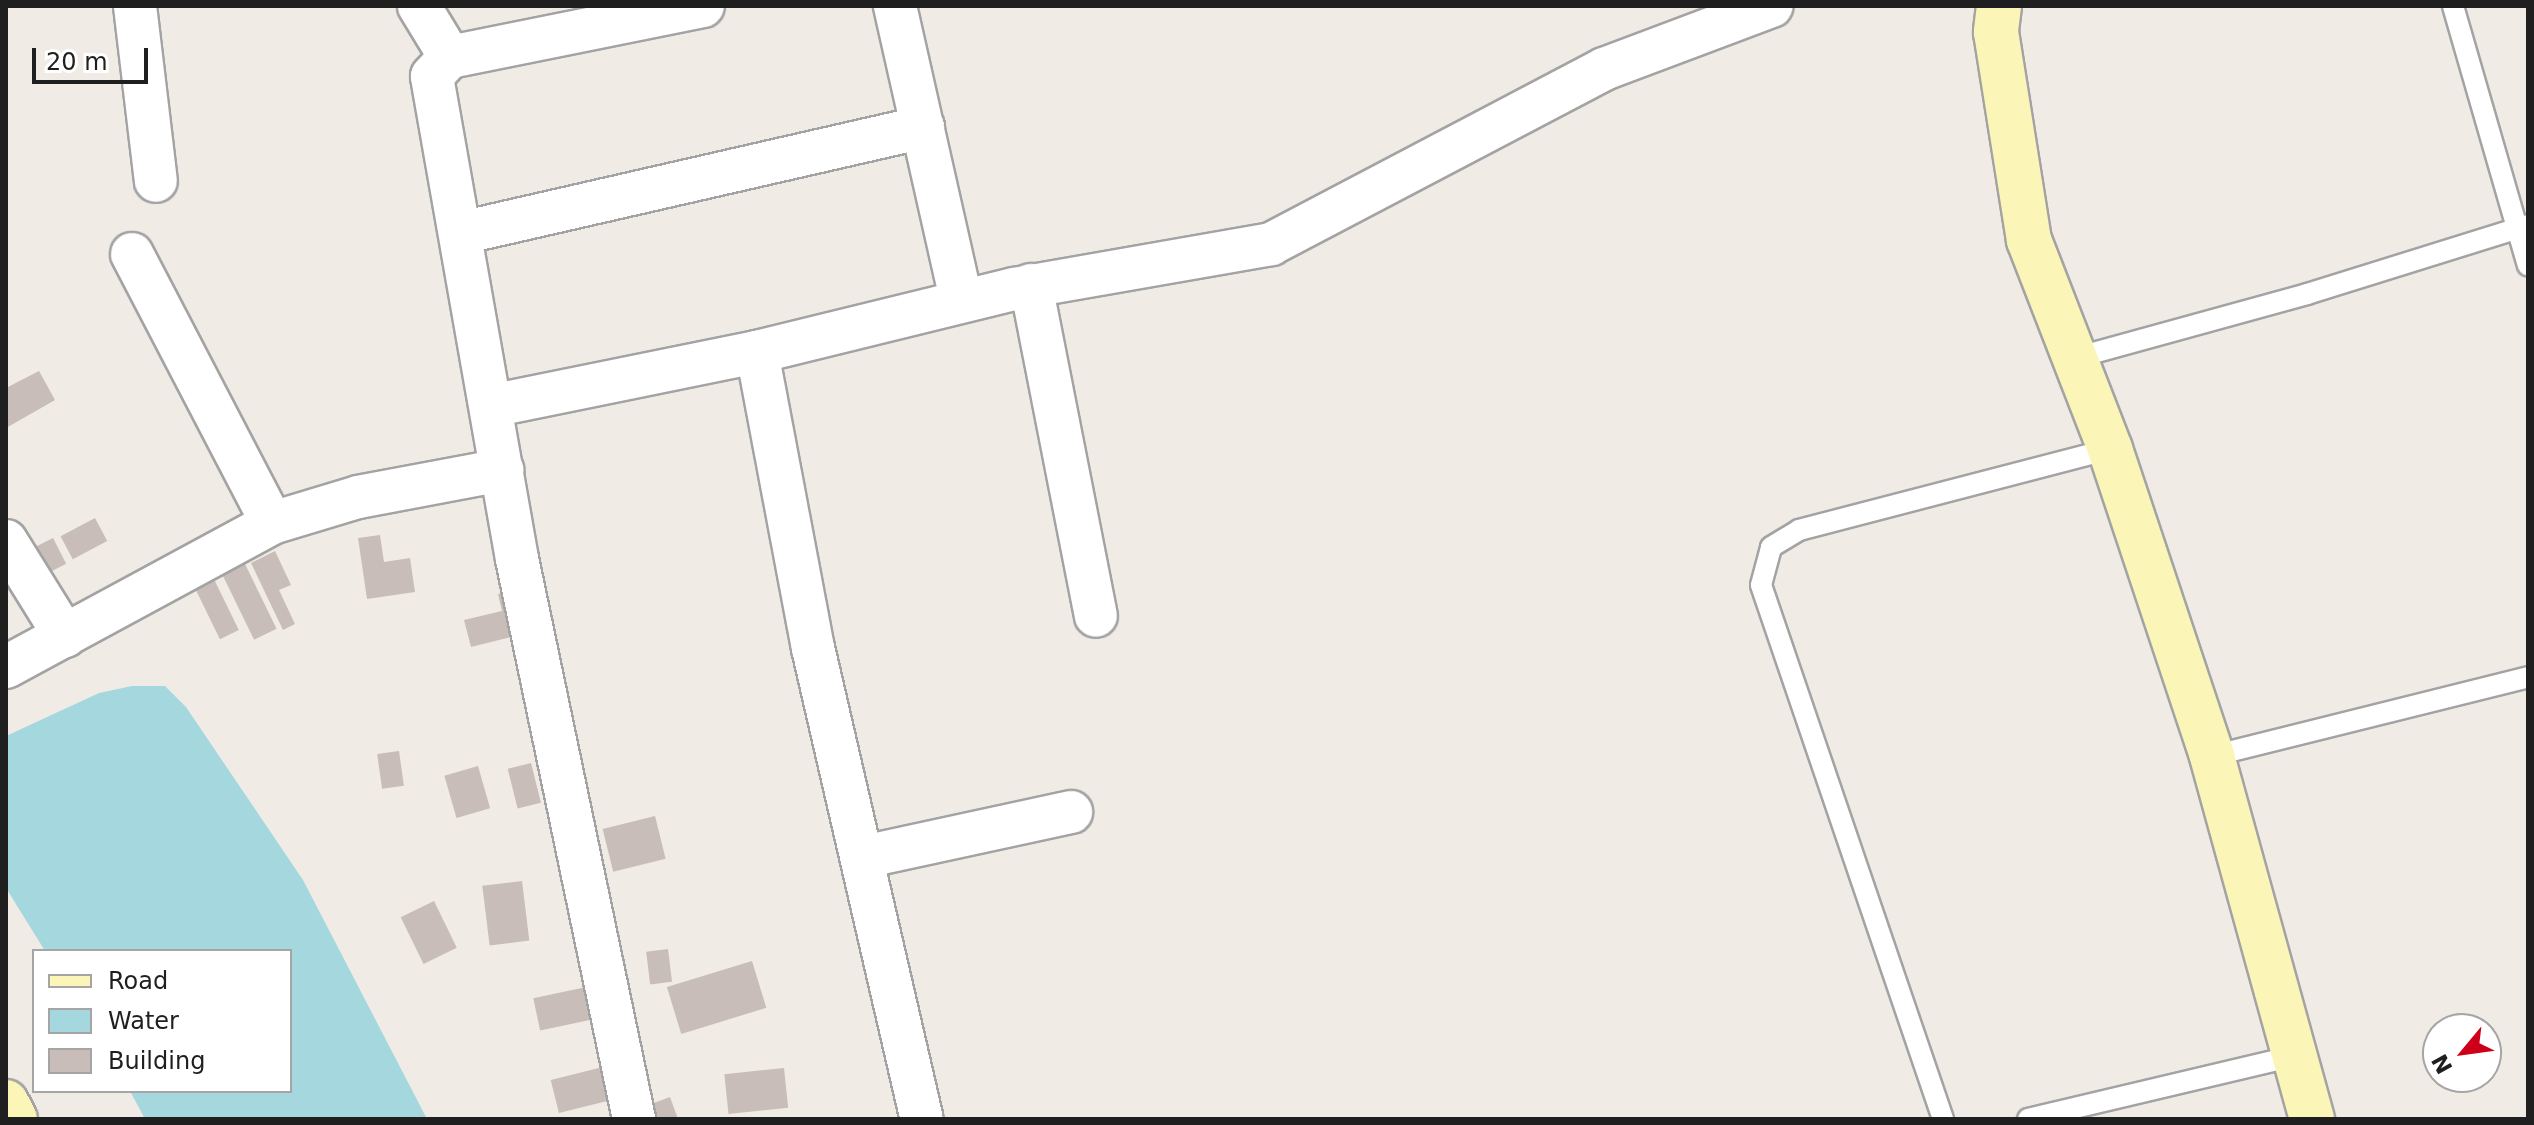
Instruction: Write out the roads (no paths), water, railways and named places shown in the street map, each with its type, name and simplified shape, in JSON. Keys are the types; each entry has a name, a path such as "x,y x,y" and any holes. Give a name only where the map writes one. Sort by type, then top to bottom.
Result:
{"street":[{"path":"135,6 156,181"},
{"path":"419,6 450,57"},
{"path":"634,1119 502,470 432,76 450,57 703,6"},
{"path":"895,6 961,300"},
{"path":"491,406 757,352 1031,285 1271,244 1604,69 1772,6"},
{"path":"1999,6 1996,32 2029,240 2110,449 2212,756 2291,1057 2312,1119"},
{"path":"461,233 923,127"},
{"path":"132,254 272,523"},
{"path":"1031,285 1096,616"},
{"path":"757,352 813,648 922,1119"},
{"path":"6,667 272,523 358,497 502,470"},
{"path":"6,541 65,636"},
{"path":"863,857 1071,812"},
{"path":"6,1102 15,1119"}],"lane":[{"path":"2453,6 2523,227 2528,265"},
{"path":"2075,358 2523,227"},
{"path":"1943,1119 1761,585 1771,547 1799,530 2110,449"},
{"path":"2212,756 2528,677"},
{"path":"2028,1119 2291,1057"}],"water":[{"path":"132,686 165,686 186,707 303,880 427,1119 145,1119 131,1093 292,1093 292,949 44,949 6,888 6,736 99,693"}]}
